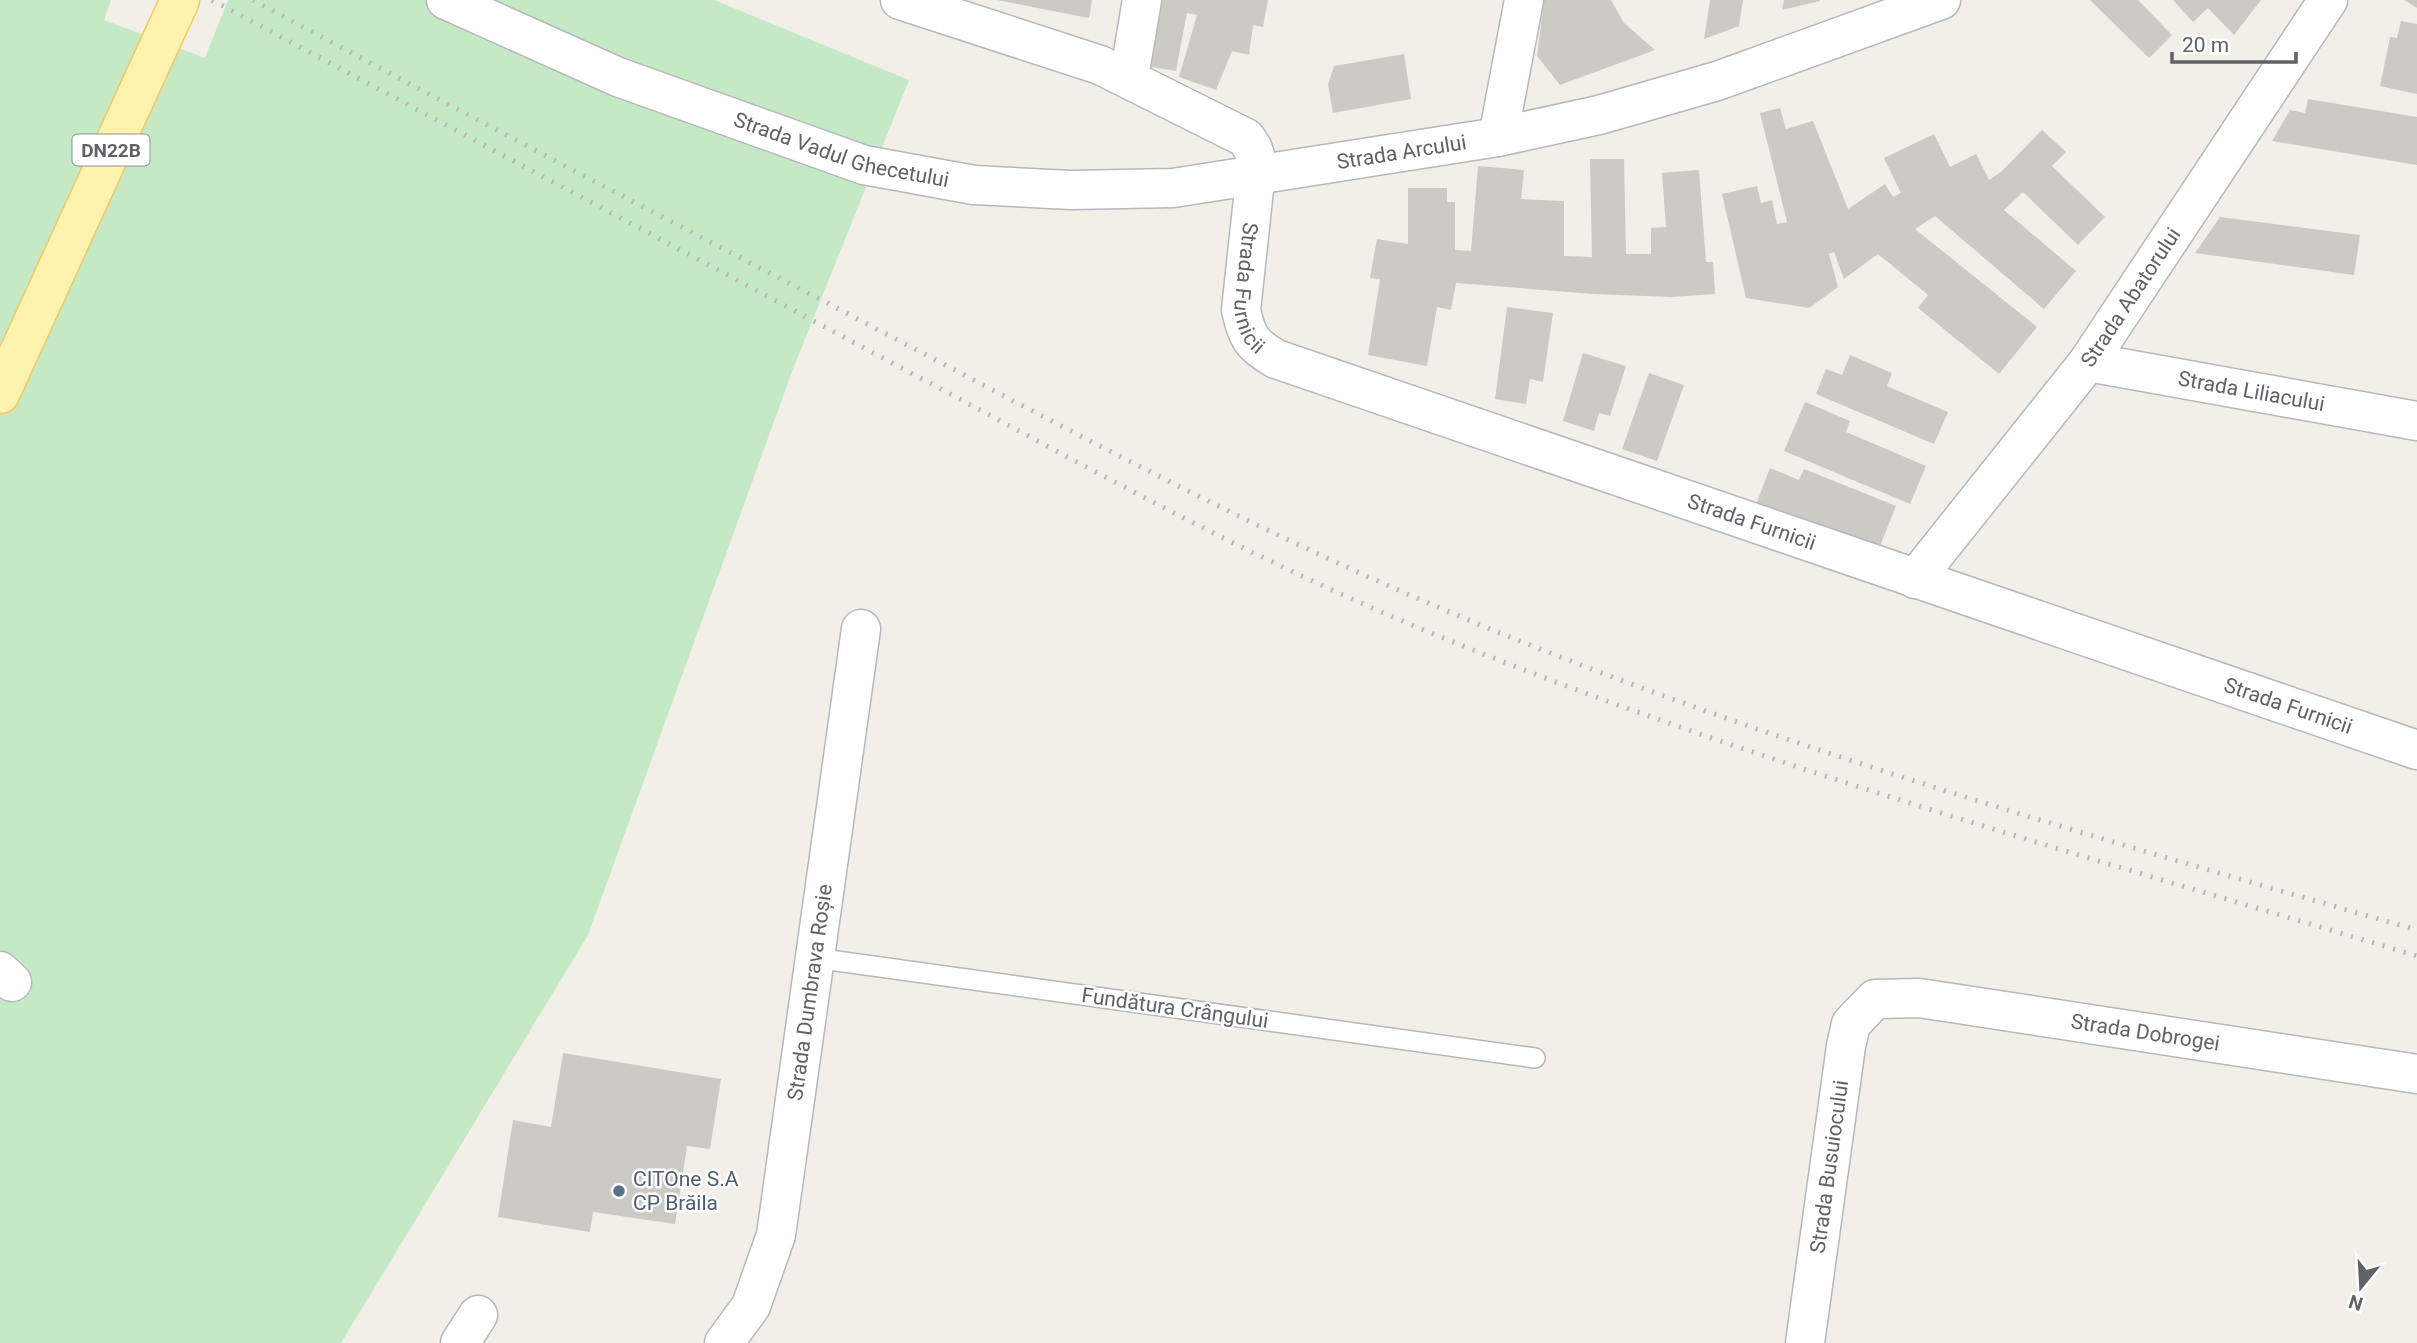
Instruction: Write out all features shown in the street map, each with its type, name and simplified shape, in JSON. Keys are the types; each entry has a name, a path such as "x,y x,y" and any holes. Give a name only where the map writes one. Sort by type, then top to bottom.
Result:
{"main road":[{"name":"DN22B","path":"0,394 180,0"}],"street":[{"name":"Strada Vadul Ghecetului","path":"446,0 618,77 864,165 974,185 1070,190 1173,188 1256,176"},
{"path":"900,0 1056,50 1129,77 1246,138 1255,155 1256,176"},
{"path":"1129,77 1142,0"},
{"path":"1498,137 1524,0"},
{"name":"Strada Arcului","path":"1256,176 1498,137 1599,115 1717,81 1941,0"},
{"name":"Strada Abatorului","path":"1915,579 2088,362 2328,0"},
{"name":"Strada Furnicii","path":"1256,176 1241,310 1246,333 1258,348 1276,359 2417,750"},
{"name":"Strada Liliacului","path":"2088,362 2417,421"},
{"name":"Strada Dumbrava Roșie","path":"724,1343 751,1306 776,1236 861,629"},
{"name":"Strada Dobrogei","path":"1875,999 1919,999 2417,1073"},
{"name":"Strada Busuiocului","path":"1805,1343 1846,1046 1851,1024 1875,999"}],"lane":[{"name":"Fundătura Crângului","path":"815,958 1535,1058"}],"green space":[{"path":"0,0 111,0 104,20 205,58 228,0 714,0 909,80 793,369 588,935 341,1343 0,1343"}],"building":[{"path":"997,0 1092,0 1089,18"},
{"path":"1159,0 1268,0 1263,27 1253,25 1249,55 1232,51 1216,90 1179,77 1197,15 1187,13 1176,71 1146,66"},
{"path":"1544,0 1611,0 1624,23 1655,50 1560,85 1537,56"},
{"path":"1710,0 1743,0 1739,26 1704,39"},
{"path":"1784,0 1820,0 1820,1 1782,10"},
{"path":"2090,0 2138,0 2172,35 2149,58"},
{"path":"2173,0 2261,0 2234,35 2208,8 2193,22"},
{"path":"2404,0 2417,0 2417,8"},
{"path":"2401,21 2417,24 2417,94 2380,86 2390,37 2397,38"},
{"path":"1404,54 1411,99 1333,113 1328,84 1334,66"},
{"path":"2308,99 2417,117 2417,165 2272,141 2290,110 2305,113"},
{"path":"1780,108 1786,129 1813,121 1848,209 1885,184 1893,197 1901,193 1884,158 1934,134 1950,167 1976,154 1989,180 2001,172 2042,130 2066,152 2052,166 2105,217 2078,245 2023,192 2004,210 2076,271 2044,309 1935,216 1915,229 2037,327 1999,374 1918,308 1928,295 1878,254 1844,279 1834,252 1829,254 1838,287 1809,308 1746,298 1722,194 1757,186 1761,203 1772,200 1777,224 1787,222 1760,113"},
{"path":"1590,159 1624,159 1626,254 1651,254 1651,228 1666,227 1662,173 1699,170 1706,262 1713,262 1715,294 1671,297 1593,294 1456,283 1451,310 1437,307 1427,366 1368,355 1380,279 1370,278 1377,239 1408,244 1408,188 1447,188 1447,202 1455,202 1455,250 1471,251 1478,166 1524,170 1521,199 1564,201 1564,256 1592,257"},
{"path":"2220,217 2360,235 2354,275 2195,253"},
{"path":"1507,307 1553,313 1543,382 1530,379 1526,404 1495,399"},
{"path":"1583,353 1626,366 1610,416 1599,413 1594,431 1563,421"},
{"path":"1850,355 1892,373 1887,386 1948,412 1934,444 1816,394 1826,369 1842,375"},
{"path":"1649,373 1684,385 1657,461 1622,449"},
{"path":"1805,402 1850,421 1846,432 1926,466 1910,504 1784,451"},
{"path":"1770,468 1799,480 1804,469 1896,506 1876,556 1755,507"},
{"path":"563,1053 721,1079 710,1149 687,1146 675,1224 593,1212 590,1232 498,1217 513,1120 551,1127"}],"railway":[{"path":"212,0 1142,496 1266,559 1393,617 1644,714 1772,758 2029,840 2417,956"},
{"path":"253,0 1091,441 1290,541 1426,602 1668,698 1792,741 2166,858 2417,930"}],"place":[{"name":"CITOne S.A CP Brăila","path":"619,1191"}]}
